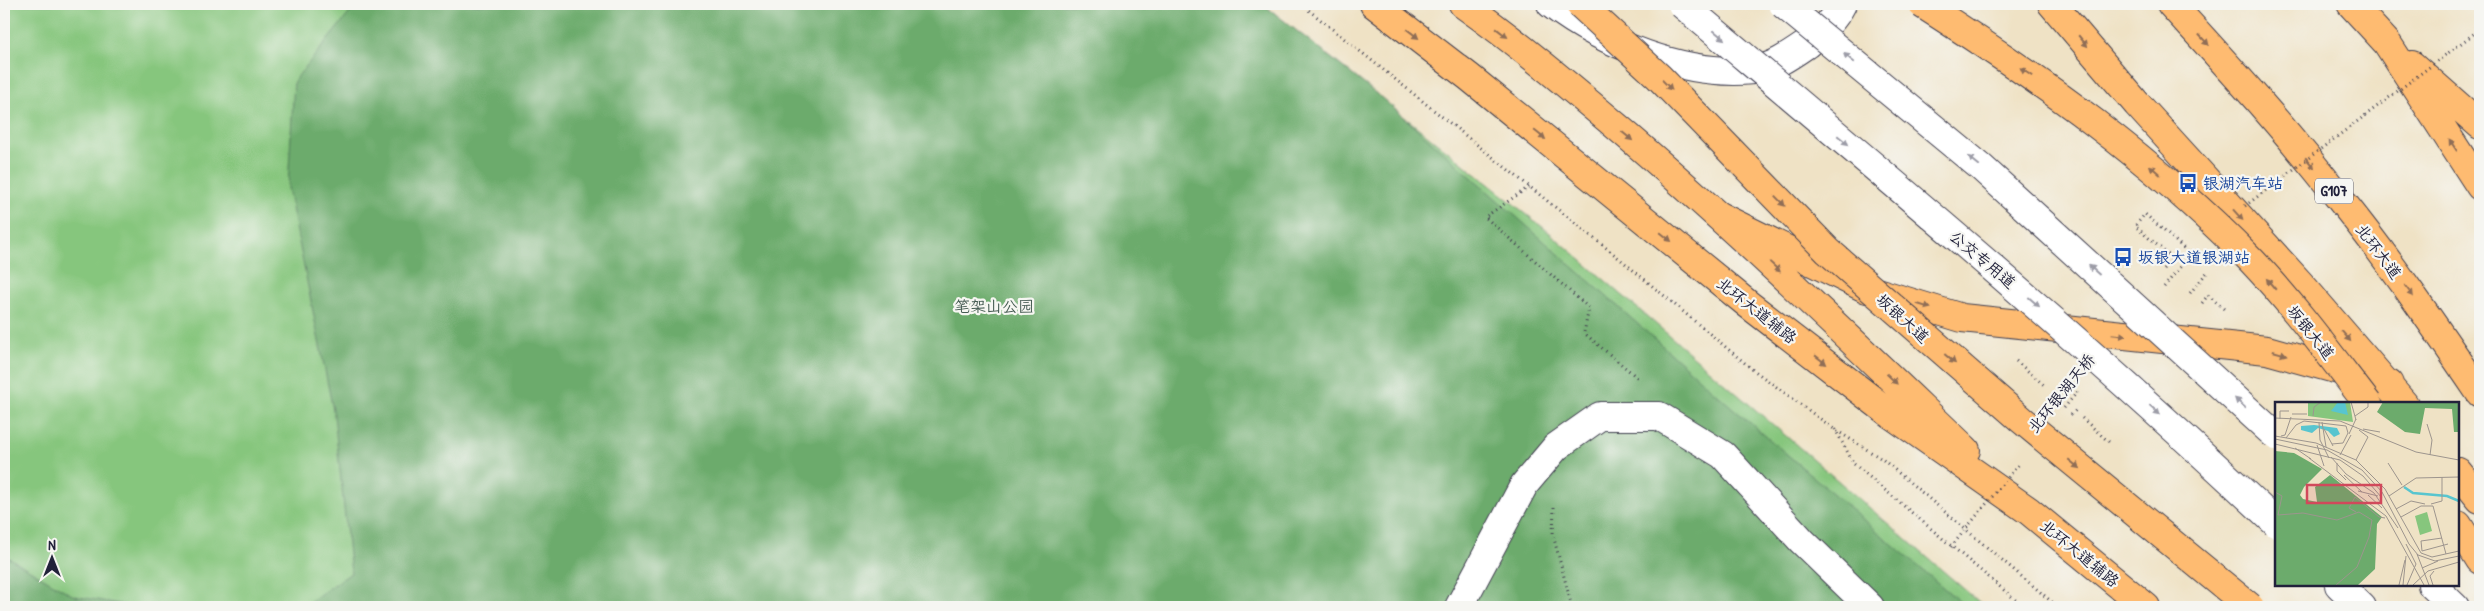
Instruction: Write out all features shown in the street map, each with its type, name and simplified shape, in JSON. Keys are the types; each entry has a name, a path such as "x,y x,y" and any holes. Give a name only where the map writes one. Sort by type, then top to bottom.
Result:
{"main road":[{"name":"北环大道辅路","path":"1374,4 1470,77 1749,305 1892,415 2029,512 2146,607"},
{"path":"1463,4 1570,87 1719,216 1824,313 2029,512"},
{"name":"坂银大道","path":"1580,4 1660,77 1828,251 2037,433 2250,607"},
{"name":"坂银大道","path":"1922,4 2073,104 2137,155 2197,207 2252,261 2308,327 2366,402"},
{"path":"2052,4 2137,104 2305,288 2396,394"},
{"name":"北环大道","path":"2171,4 2233,71 2341,199 2423,310 2480,392"},
{"path":"2351,4 2387,43 2480,125"},
{"path":"2387,43 2480,186"},
{"path":"1719,216 1866,288 1962,318 2267,350 2396,394"},
{"path":"2459,473 2480,499"},
{"path":"2459,527 2480,560"}],"street":[{"path":"1551,4 1568,17 1615,43 1663,60 1711,69 1754,70 1786,60 1814,38 1842,4"},
{"name":"公交专用道","path":"1682,4 2029,298 2176,429 2275,522"},
{"path":"1783,4 1982,168 2275,435"},
{"path":"1459,607 1524,485 1556,447 1600,416 1660,416 1723,455 1802,541 1870,607"},
{"path":"2340,586 2362,607"},
{"path":"2433,586 2455,607"}],"path":[{"path":"1301,4 1752,369 1834,428 1882,459 2058,607"},
{"path":"2238,211 2480,29"},
{"path":"1529,187 1485,217 1589,308 1584,333 1668,403 1660,416"},
{"path":"2164,270 2173,259 2135,226 2145,214 2190,254"},
{"path":"2160,292 2196,248"},
{"path":"2190,293 2209,270"},
{"name":"北环银湖天桥","path":"2063,410 2081,388"},
{"path":"1834,428 1854,464 2024,607"},
{"path":"1951,547 2020,463"},
{"path":"1554,505 1553,535 1572,607"}],"green space":[{"name":"笔架山公园","path":"4,4 1263,4 1550,233 1985,607 4,607"},
{"name":"笔架山公园","path":"357,4 1263,4 1382,98 1735,410 1966,607 302,607 351,573 334,415 288,188 294,81"},
{"path":"4,555 74,596 136,607 4,607"}],"place":[{"name":"银湖汽车站","path":"2188,183"},
{"name":"坂银大道银湖站","path":"2123,257"}]}
